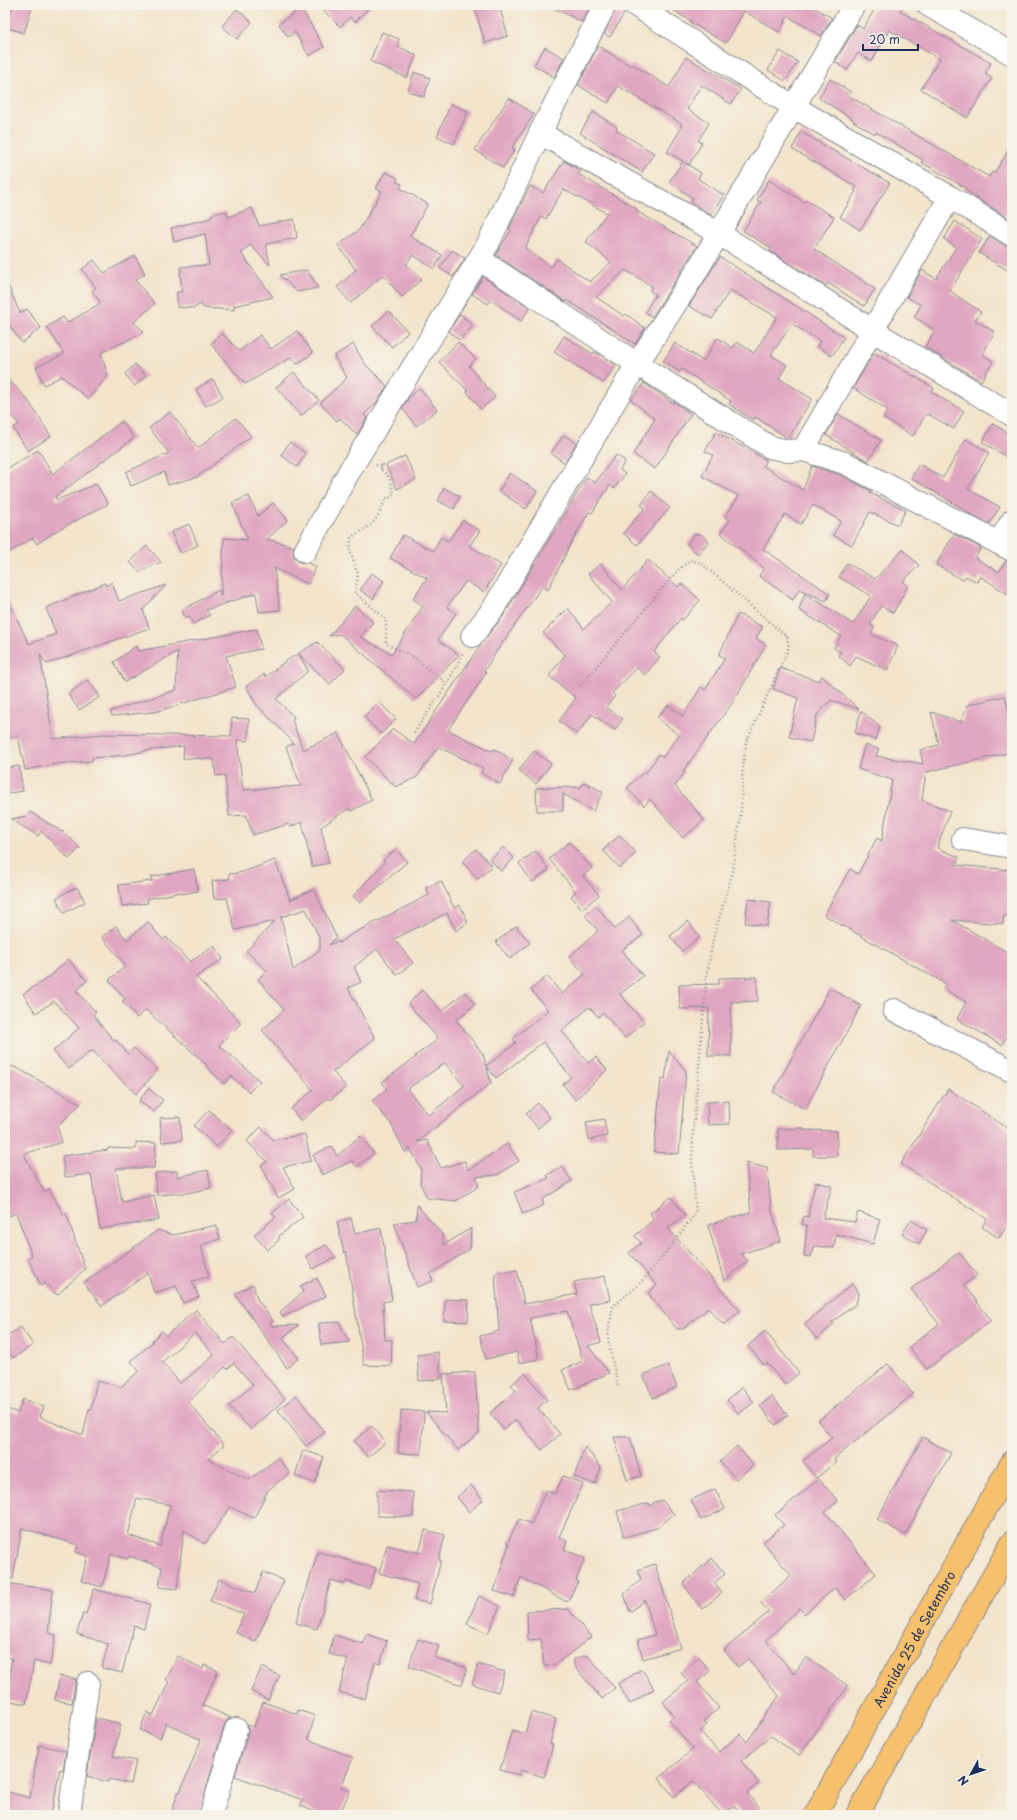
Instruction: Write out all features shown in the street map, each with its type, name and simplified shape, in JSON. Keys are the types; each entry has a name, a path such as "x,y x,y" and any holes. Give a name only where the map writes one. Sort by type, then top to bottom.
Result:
{"highway":[{"name":"Avenida 25 de Setembro","path":"815,1815 1012,1462"},
{"path":"857,1815 1012,1542"}],"street":[{"path":"305,551 350,470 488,244 540,133 604,5"},
{"path":"634,5 794,107 950,197 1012,235"},
{"path":"472,636 493,609 638,364 854,5"},
{"path":"928,5 1012,54"},
{"path":"540,133 718,233 872,330 1012,415"},
{"path":"803,450 950,197"},
{"path":"479,259 638,364 770,447 788,451 803,450 845,463 1005,547 1012,521"},
{"path":"963,839 1012,847"},
{"path":"894,1010 1012,1071"},
{"path":"69,1815 88,1683"},
{"path":"211,1815 236,1729"}],"path":[{"path":"373,468 376,465 383,465 380,470 384,472 392,483 394,493 389,499 386,498 379,517 366,529 351,537 350,550 358,575 355,593 386,618 386,644 410,655 446,684"},
{"path":"580,686 679,569 690,560 701,563 787,637 789,647 746,743 733,869 714,935 707,973 693,1134 692,1161 696,1212 639,1285 613,1306 608,1332 609,1346 618,1386"},
{"path":"414,733 446,684 472,636"}],"building":[{"path":"13,5 33,5 24,33 5,27"},
{"path":"318,5 372,5 355,22 350,17 340,27"},
{"path":"474,5 499,5 508,36 485,43"},
{"path":"548,5 591,5 582,22"},
{"path":"617,5 623,5 625,12 610,37 604,34"},
{"path":"665,5 810,5 832,18 821,36 788,16 779,32 744,11 726,43 691,23 691,21"},
{"path":"877,5 904,5 900,11 991,63 985,74 992,78 967,118 921,89 940,59 889,30 872,61 858,53 847,70 835,62 857,25 863,29"},
{"path":"301,8 324,47 309,56 295,32 288,37 279,24"},
{"path":"237,9 252,22 237,39 222,26"},
{"path":"382,32 399,39 397,46 416,55 407,78 370,61"},
{"path":"598,46 631,66 632,64 669,87 686,57 741,89 731,104 701,85 687,109 709,123 698,141 702,143 689,165 684,162 701,173 698,179 724,195 711,215 691,202 693,198 669,182 683,161 667,152 682,127 680,126 682,124 618,86 608,103 578,85"},
{"path":"545,47 564,58 554,77 534,65"},
{"path":"780,51 798,62 785,81 768,70"},
{"path":"414,72 430,78 424,97 408,91"},
{"path":"830,79 851,92 849,96 989,177 992,172 994,173 1012,145 1012,220 976,198 977,197 965,190 966,188 921,162 923,160 876,132 875,134 853,121 854,120 819,98"},
{"path":"509,98 534,114 512,148 515,149 503,168 475,150"},
{"path":"451,104 468,111 454,144 437,136"},
{"path":"593,112 617,127 616,130 654,153 642,172 580,133"},
{"path":"801,132 890,183 860,230 840,217 857,187 792,149"},
{"path":"564,161 581,171 578,174 637,209 636,211 697,246 652,317 645,312 656,294 650,291 652,286 625,270 596,297 624,316 626,314 645,328 635,344 567,300 566,302 496,255 511,230 509,229 530,186 543,193","holes":["563,189 607,213 586,242 611,262 590,282 557,259 551,267 525,248 542,216 546,219"]},
{"path":"385,172 398,178 396,182 402,184 400,188 428,204 410,236 442,255 434,269 413,255 406,264 422,279 402,297 383,275 351,303 337,287 356,270 338,245 359,230 382,191 376,189"},
{"path":"769,180 804,202 806,200 834,217 814,249 875,289 864,306 828,283 826,286 770,251 771,248 743,231 761,202 757,200"},
{"path":"252,208 259,226 294,219 297,238 266,244 270,265 250,245 241,253 273,297 234,306 234,310 204,308 201,304 194,308 177,307 177,292 182,292 180,267 209,265 205,234 174,242 171,228 211,218 211,215 226,211 228,217"},
{"path":"955,221 982,239 950,291 981,312 975,320 995,332 982,355 993,361 981,381 925,347 935,330 914,317 921,305 907,297 922,270 936,279 956,247 944,239"},
{"path":"990,236 1005,246 1012,247 1012,273 979,253"},
{"path":"452,250 465,258 453,277 440,268"},
{"path":"135,256 145,274 135,280 155,304 134,322 144,332 101,353 108,376 88,399 62,376 44,385 36,367 64,354 47,327 63,317 67,323 101,303 92,291 96,288 82,269 94,260 104,273"},
{"path":"720,257 844,337 832,356 817,346 820,341 792,324 771,355 787,365 779,378 812,399 788,438 755,417 753,420 729,404 731,401 682,369 680,372 663,361 675,343 703,361 718,338 733,348 737,342 754,353 777,317 730,290 712,319 689,306"},
{"path":"307,270 318,288 297,292 280,275"},
{"path":"483,277 530,308 521,321 491,300 488,304 472,294"},
{"path":"5,278 20,313 27,309 41,328 22,343 5,320"},
{"path":"389,311 408,332 392,347 372,326"},
{"path":"460,314 473,326 459,340 449,331"},
{"path":"297,331 313,353 297,364 292,357 245,384 211,344 222,333 239,351 260,335 271,349"},
{"path":"564,336 593,354 594,352 599,354 616,365 604,383 554,352"},
{"path":"458,342 476,359 469,366 495,397 481,409 467,392 468,391 439,362"},
{"path":"353,344 365,364 387,386 377,402 364,415 367,418 357,435 340,418 337,421 320,403 347,378 334,356"},
{"path":"874,353 934,388 931,392 964,411 954,429 926,414 913,436 883,418 888,410 853,388"},
{"path":"135,364 146,376 135,386 125,374"},
{"path":"294,372 319,400 301,416 276,387"},
{"path":"5,376 27,399 51,436 28,451 13,428 19,424 5,409"},
{"path":"213,379 223,397 206,406 196,389"},
{"path":"644,383 691,414 655,469 633,454 655,419 631,400"},
{"path":"420,388 437,410 416,426 402,408 410,396"},
{"path":"170,412 198,448 236,418 251,436 197,477 168,485 164,472 131,486 126,472 169,453 149,428"},
{"path":"838,414 881,440 868,461 826,435"},
{"path":"122,421 134,438 55,497 57,500 96,484 108,504 56,531 37,544 33,538 5,555 5,470 38,450 53,474"},
{"path":"993,424 1012,435 1012,460 982,442"},
{"path":"716,432 766,460 763,466 803,490 812,466 840,475 871,491 870,493 906,510 898,525 870,512 852,545 833,535 841,521 813,505 801,524 785,514 763,549 830,594 826,601 799,589 793,600 759,576 764,568 720,533 730,521 725,517 739,496 702,476 713,455 705,451"},
{"path":"564,435 576,443 565,463 551,453"},
{"path":"966,439 989,453 968,489 1000,507 989,524 911,478 919,464 943,478"},
{"path":"290,442 306,454 297,467 281,455"},
{"path":"616,455 625,461 620,470 625,474 614,489 610,485 592,513 589,512 569,547 548,590 543,585 496,652 484,671 486,673 448,730 492,751 494,749 513,760 500,784 481,773 483,768 438,747 417,777 396,787 365,757 393,729 414,744 481,644 504,615 587,477 595,483"},
{"path":"405,456 416,479 397,489 386,465"},
{"path":"510,473 537,491 526,509 499,491"},
{"path":"444,488 460,496 454,509 438,501"},
{"path":"651,491 670,508 637,545 623,533 645,508 641,505"},
{"path":"249,496 258,516 273,503 288,520 267,539 294,547 294,557 299,562 308,563 316,567 308,584 274,568 280,610 259,612 256,593 206,610 210,615 193,624 189,616 185,618 182,610 219,590 221,596 224,538 248,540 232,503"},
{"path":"463,520 480,531 469,546 501,565 484,592 466,581 447,607 456,613 438,640 459,655 416,699 340,634 329,636 355,606 373,622 360,637 392,654 423,606 413,599 427,578 390,558 403,535 433,551 441,537 448,541"},
{"path":"189,524 198,545 181,553 171,532"},
{"path":"695,534 701,534 709,541 698,554 687,544"},
{"path":"954,534 981,548 975,558 999,572 1006,561 1012,562 1012,597 980,576 977,582 966,576 963,580 936,565"},
{"path":"147,546 161,562 139,572 130,562"},
{"path":"903,550 919,565 903,582 908,586 893,613 881,606 870,624 874,628 871,634 898,646 887,670 856,656 850,666 838,655 841,652 834,648 841,636 799,610 805,593 853,624 871,596 839,577 847,563 875,579"},
{"path":"648,560 678,587 681,583 700,600 683,620 681,618 654,652 660,657 645,675 637,668 612,693 615,696 606,707 623,719 615,730 592,714 577,734 559,721 576,698 549,676 565,655 543,633 568,608 584,629 612,602 588,574 601,564 622,590"},
{"path":"371,573 384,581 373,599 360,590"},
{"path":"112,582 119,601 166,585 143,610 149,628 47,664 40,654 53,739 102,734 231,736 232,718 249,719 248,741 237,740 243,790 301,786 286,747 294,743 256,704 246,686 265,674 266,677 283,663 317,642 345,669 330,684 299,654 308,671 276,699 294,717 292,720 303,750 338,733 372,800 351,811 349,808 321,827 329,863 312,867 302,822 290,827 288,824 253,835 246,815 229,816 225,775 216,776 214,759 183,758 184,746 126,755 92,758 92,761 57,764 25,770 18,736 5,739 5,594 29,644 56,634 46,608 105,583 106,586"},
{"path":"738,614 763,627 756,638 766,645 733,702 683,771 685,772 675,786 704,820 683,838 650,799 644,806 627,788 642,773 644,775 659,754 663,757 679,735 657,718 668,705 683,716 701,687 705,690 725,658 719,655"},
{"path":"257,629 261,649 226,656 236,687 155,712 112,716 111,711 176,690 178,651 125,682 114,662 136,646 138,651"},
{"path":"780,668 818,681 822,676 859,709 831,700 817,715 811,742 789,737 798,698 773,689"},
{"path":"88,680 100,697 79,710 68,694"},
{"path":"1005,696 1012,725 1012,752 926,772 922,800 950,811 937,848 959,857 956,865 1012,870 1012,917 1004,916 1003,924 952,920 1012,955 1012,1027 1002,1045 957,1019 966,1002 943,988 946,984 824,915 850,869 858,874 877,838 882,841 892,780 858,769 865,745 879,749 876,756 923,764 920,750 939,745 931,712 961,722 967,705"},
{"path":"379,702 396,719 381,734 364,717"},
{"path":"861,711 880,727 876,740 855,733"},
{"path":"534,751 551,764 536,784 519,770"},
{"path":"19,766 23,791 5,794 5,768"},
{"path":"584,782 603,792 593,811 563,794 563,811 537,811 536,788 581,787"},
{"path":"30,812 62,832 63,831 80,848 69,859 41,831 38,836 11,819 27,816"},
{"path":"620,835 636,853 620,868 603,850"},
{"path":"569,842 592,868 583,876 599,895 582,909 571,896 576,892 549,859"},
{"path":"503,847 514,858 501,871 490,860"},
{"path":"396,849 407,862 360,903 353,896 385,862 383,860"},
{"path":"476,849 492,866 478,879 462,862"},
{"path":"536,851 549,870 532,882 519,863"},
{"path":"275,860 290,900 314,889 336,937 329,945 338,941 339,943 352,934 429,895 426,888 441,881 454,908 460,905 468,922 456,931 447,913 394,939 413,963 397,975 377,949 354,967 361,982 348,988 375,1038 333,1072 346,1087 330,1100 328,1098 301,1121 291,1109 313,1090 262,1030 284,1010 258,979 267,971 246,951 275,921 235,930 227,898 214,899 212,881 230,879 229,874 243,872","holes":["306,909 320,939 320,950 293,970 281,917"]},
{"path":"194,869 198,891 182,894 181,892 147,899 148,903 122,906 119,885 152,881 151,877"},
{"path":"77,887 85,902 64,913 56,898"},
{"path":"748,899 771,902 767,926 745,923"},
{"path":"596,906 615,929 629,917 643,935 622,950 643,976 620,994 644,1022 625,1038 603,1013 598,1017 589,1007 562,1031 588,1063 596,1057 607,1070 575,1100 563,1084 571,1077 543,1042 496,1078 487,1067 491,1083 417,1142 427,1140 441,1168 465,1161 468,1170 507,1144 519,1161 497,1175 476,1177 479,1186 456,1201 427,1198 420,1183 421,1169 410,1148 405,1152 391,1124 372,1101 387,1089 382,1082 416,1057 415,1056 438,1038 408,1004 422,990 442,1011 465,992 475,1004 456,1020 483,1054 486,1066 516,1043 513,1039 548,1010 531,990 547,976 562,994 585,974 569,957 598,931 585,915","holes":["445,1063 464,1086 429,1115 407,1089"]},
{"path":"688,921 700,937 682,951 670,936"},
{"path":"148,922 163,940 166,937 190,962 214,946 223,959 196,977 241,1023 219,1045 260,1081 249,1092 231,1076 224,1084 206,1066 207,1065 146,1010 137,1018 122,1001 125,999 109,980 126,966 102,937 116,926 127,940"},
{"path":"516,926 530,943 510,959 496,942"},
{"path":"68,959 87,981 76,991 96,1012 93,1015 114,1041 116,1040 128,1054 134,1048 158,1070 136,1094 93,1051 90,1051 69,1069 53,1051 79,1028 54,1001 36,1013 23,994 51,976"},
{"path":"757,977 758,1001 731,1002 731,1056 708,1056 709,1008 680,1009 679,985 719,984 719,978"},
{"path":"830,988 861,1006 805,1109 773,1092"},
{"path":"669,1051 686,1071 679,1154 654,1152 661,1078 665,1079"},
{"path":"5,1064 17,1068 81,1104 57,1126 62,1142 24,1154 44,1192 49,1189 63,1214 66,1213 85,1269 57,1295 45,1283 41,1286 28,1258 32,1256 16,1213 5,1218"},
{"path":"148,1088 163,1100 154,1112 139,1101"},
{"path":"948,1089 1012,1131 1012,1218 999,1238 982,1227 987,1219 901,1164"},
{"path":"729,1101 730,1124 708,1125 707,1102"},
{"path":"538,1103 550,1118 538,1128 526,1114"},
{"path":"209,1110 232,1130 217,1147 194,1126"},
{"path":"180,1117 182,1140 162,1142 160,1118"},
{"path":"604,1119 607,1136 589,1140 586,1122"},
{"path":"261,1127 273,1140 305,1134 311,1161 283,1167 295,1189 278,1198 261,1165 267,1162 247,1141"},
{"path":"804,1128 804,1130 837,1131 837,1156 813,1156 813,1149 778,1150 778,1129"},
{"path":"360,1136 374,1153 357,1167 352,1161 322,1175 313,1155 332,1146 337,1156"},
{"path":"136,1142 156,1143 154,1168 116,1168 122,1202 154,1195 159,1220 100,1229 91,1174 65,1177 62,1156 108,1150 108,1148 136,1149"},
{"path":"746,1163 767,1168 771,1208 781,1241 741,1254 748,1261 724,1281 708,1225 751,1212"},
{"path":"562,1166 572,1181 542,1200 544,1205 523,1214 514,1192 549,1178 547,1175"},
{"path":"208,1170 211,1188 187,1193 157,1195 155,1173 177,1171 177,1177"},
{"path":"816,1182 832,1186 823,1218 855,1222 858,1212 880,1219 873,1244 836,1234 834,1248 815,1246 811,1257 804,1256 807,1226 802,1224 804,1216 808,1217"},
{"path":"671,1197 685,1215 668,1228 740,1311 724,1325 708,1308 683,1329 677,1329 648,1293 657,1285 629,1253 641,1243 635,1236 654,1219 650,1213"},
{"path":"289,1199 303,1217 279,1236 279,1240 267,1250 254,1235 276,1217 272,1213"},
{"path":"417,1205 442,1234 444,1245 471,1228 470,1249 430,1274 433,1281 417,1287 394,1223 416,1220"},
{"path":"351,1218 355,1234 381,1228 392,1300 383,1302 385,1340 392,1340 391,1366 364,1365 346,1251 344,1253 337,1222"},
{"path":"911,1220 927,1230 919,1244 902,1234"},
{"path":"216,1225 220,1239 201,1245 209,1277 192,1281 199,1297 183,1303 176,1286 154,1293 148,1273 102,1306 84,1283 158,1230 174,1235"},
{"path":"326,1245 336,1257 313,1269 306,1256"},
{"path":"959,1252 977,1275 964,1285 991,1320 927,1369 909,1347 939,1324 911,1289"},
{"path":"517,1270 524,1304 577,1294 574,1282 605,1276 610,1300 589,1304 601,1342 588,1346 609,1373 571,1390 562,1370 583,1361 567,1311 530,1318 539,1359 519,1363 517,1352 486,1359 480,1336 499,1331 495,1274"},
{"path":"317,1278 326,1296 283,1317 280,1312 303,1292 300,1286"},
{"path":"253,1284 257,1299 273,1321 270,1323 272,1326 299,1325 282,1338 299,1358 287,1368 235,1294"},
{"path":"852,1284 859,1293 856,1304 832,1322 834,1324 817,1339 804,1324"},
{"path":"445,1299 469,1300 468,1322 444,1321"},
{"path":"196,1310 225,1344 233,1337 285,1399 251,1430 229,1406 253,1385 234,1363 227,1369 225,1367 188,1402 224,1445 208,1459 249,1480 278,1458 290,1473 268,1490 254,1518 230,1507 205,1544 184,1530 177,1589 159,1587 162,1567 129,1556 128,1559 111,1554 102,1587 81,1581 88,1556 76,1552 78,1545 22,1528 13,1579 5,1578 5,1408 18,1413 23,1399 44,1407 40,1417 83,1435 89,1409 91,1409 97,1381 121,1387 139,1371 131,1361 153,1342 152,1341 162,1331 166,1336","holes":["195,1333 214,1355 180,1383 162,1362","137,1498 170,1505 160,1546 128,1535"]},
{"path":"339,1322 349,1342 321,1345 319,1323"},
{"path":"21,1327 33,1345 13,1358 5,1346 5,1337"},
{"path":"765,1331 799,1373 785,1385 767,1363 764,1365 748,1346"},
{"path":"438,1352 441,1379 419,1381 417,1355"},
{"path":"888,1364 913,1394 834,1459 836,1462 816,1478 803,1461 832,1438 818,1421"},
{"path":"668,1365 677,1387 653,1398 643,1375"},
{"path":"475,1372 479,1433 458,1450 426,1412 446,1413 443,1374"},
{"path":"525,1373 547,1400 538,1408 560,1434 542,1450 516,1420 504,1430 490,1413 516,1391 511,1385"},
{"path":"742,1387 754,1402 739,1414 727,1400"},
{"path":"296,1395 325,1432 306,1446 278,1410"},
{"path":"772,1396 788,1415 775,1425 760,1406"},
{"path":"401,1410 424,1412 421,1454 398,1453"},
{"path":"372,1426 386,1442 368,1457 354,1441"},
{"path":"614,1437 630,1437 641,1476 627,1480"},
{"path":"923,1437 951,1453 905,1535 877,1519"},
{"path":"737,1446 753,1465 736,1479 720,1462"},
{"path":"585,1447 601,1467 595,1484 574,1477"},
{"path":"303,1450 324,1457 315,1483 295,1476"},
{"path":"563,1476 583,1484 559,1537 567,1541 564,1550 585,1558 576,1581 578,1582 567,1602 521,1577 514,1597 494,1591 509,1544 507,1544 519,1519 531,1524 546,1490 555,1494"},
{"path":"819,1479 838,1501 825,1512 876,1574 845,1600 835,1588 804,1614 800,1608 766,1640 794,1674 806,1657 848,1686 799,1756 771,1736 741,1761 759,1783 747,1793 764,1815 742,1815 734,1806 723,1815 693,1781 674,1797 659,1778 693,1749 669,1720 674,1716 663,1702 688,1681 681,1673 699,1657 710,1671 697,1682 719,1708 703,1721 707,1725 700,1731 719,1752 740,1734 747,1742 779,1696 748,1659 738,1667 724,1650 769,1612 761,1603 791,1575 763,1542 784,1525 775,1515"},
{"path":"471,1485 483,1500 469,1512 457,1497"},
{"path":"715,1489 725,1509 701,1520 691,1500"},
{"path":"377,1490 413,1492 413,1517 377,1516"},
{"path":"662,1500 674,1514 657,1528 624,1537 617,1511 649,1503 650,1506 655,1502"},
{"path":"425,1530 445,1535 439,1560 441,1560 430,1604 414,1600 418,1584 379,1573 387,1545 419,1553"},
{"path":"318,1552 376,1568 369,1589 346,1581 345,1584 331,1580 317,1629 296,1623"},
{"path":"712,1558 725,1574 714,1583 722,1593 702,1609 683,1584"},
{"path":"655,1564 681,1648 643,1659 638,1640 655,1635 645,1600 630,1612 624,1594 641,1580 638,1570"},
{"path":"263,1572 284,1581 255,1642 235,1632 244,1614 210,1601 219,1579 255,1593"},
{"path":"5,1583 53,1590 48,1633 56,1635 50,1665 34,1661 26,1704 5,1700 12,1658 5,1657"},
{"path":"94,1589 150,1604 144,1629 134,1626 122,1673 102,1668 108,1644 77,1634 83,1613 86,1614"},
{"path":"479,1596 500,1606 488,1633 467,1624"},
{"path":"568,1609 591,1637 555,1665 544,1666 541,1639 528,1640 527,1611"},
{"path":"366,1634 387,1641 380,1664 375,1662 365,1699 339,1692 348,1659 329,1654 334,1635 363,1644"},
{"path":"418,1639 439,1646 435,1658 467,1668 462,1685 409,1666"},
{"path":"587,1655 615,1688 602,1699 574,1666 574,1659"},
{"path":"178,1656 203,1669 204,1665 218,1671 202,1705 231,1718 227,1720 224,1726 199,1815 171,1815 178,1792 180,1792 201,1740 166,1723 160,1738 140,1730 147,1712 153,1715 169,1682 166,1680"},
{"path":"478,1664 505,1672 498,1692 472,1684"},
{"path":"262,1667 280,1676 268,1700 251,1691"},
{"path":"642,1669 654,1689 630,1704 618,1684"},
{"path":"60,1676 76,1679 72,1703 55,1700"},
{"path":"263,1702 297,1714 298,1710 315,1716 308,1739 353,1758 341,1787 350,1791 339,1815 321,1815 300,1805 303,1800 235,1776 248,1732 247,1725 254,1727"},
{"path":"531,1712 556,1719 550,1744 553,1745 544,1777 521,1770 519,1775 500,1770 512,1730 525,1734"},
{"path":"96,1718 121,1724 113,1756 136,1761 131,1784 109,1779 108,1782 87,1776"},
{"path":"39,1745 66,1751 63,1770 60,1769 51,1815 5,1815 5,1791 30,1798"}]}
